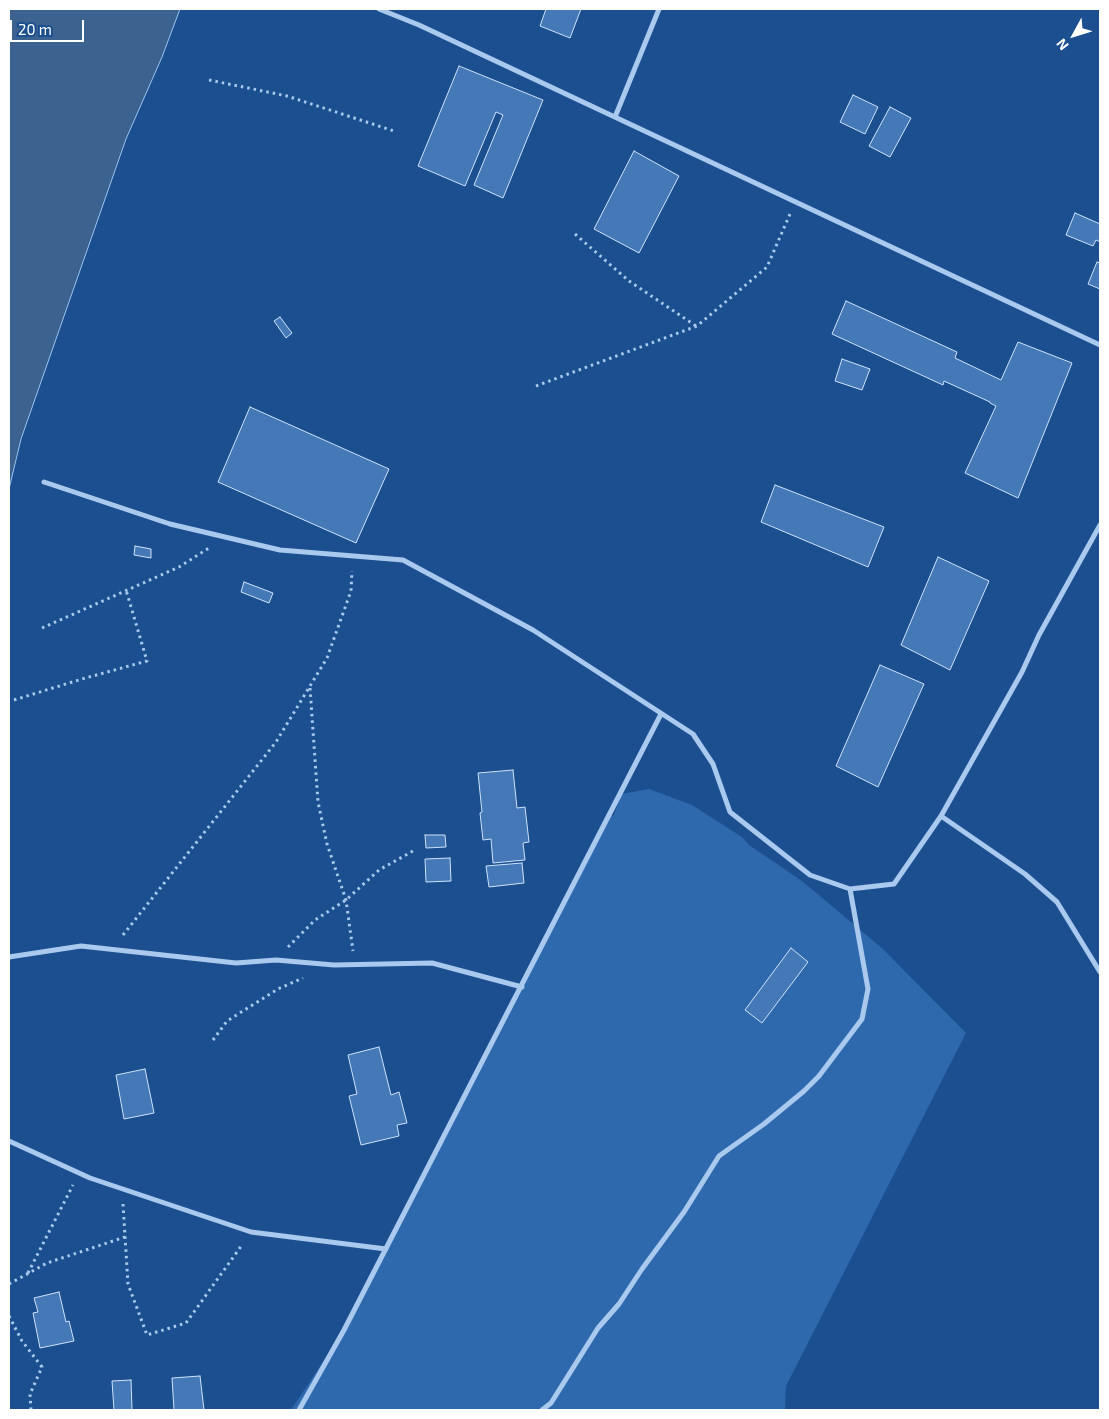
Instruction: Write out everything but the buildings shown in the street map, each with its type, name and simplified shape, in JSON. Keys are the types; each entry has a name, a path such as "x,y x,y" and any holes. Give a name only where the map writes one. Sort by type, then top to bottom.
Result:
{"street":[{"path":"379,9 419,25 1100,345"},
{"path":"615,117 659,9"},
{"path":"44,482 170,524 280,550 403,560 533,630 693,734 713,764 730,812 810,875 850,889 894,884 941,816 1022,672 1039,635 1100,525"},
{"path":"299,1410 332,1354 662,714"},
{"path":"941,816 1025,874 1057,902 1074,926 1100,972"},
{"path":"542,1410 551,1403 598,1328 619,1304 684,1212 719,1156 764,1124 804,1091 819,1076 862,1019 868,989 850,889"},
{"path":"9,957 81,946 236,963 276,960 334,965 432,962 522,987"},
{"path":"9,1141 79,1173 251,1232 386,1249"}],"path":[{"path":"209,80 288,96 394,131"},
{"path":"536,386 697,326 767,267 795,202"},
{"path":"575,234 629,281 697,326"},
{"path":"42,628 179,567 227,538"},
{"path":"112,950 151,898 276,742 310,688 327,658 351,591 353,556"},
{"path":"14,700 147,661 126,590"},
{"path":"310,688 318,802 327,844 346,900 355,964"},
{"path":"276,960 315,920 346,900 379,870 413,851"},
{"path":"213,1040 227,1021 278,988 334,965"},
{"path":"28,1274 79,1173"},
{"path":"122,1189 128,1284 147,1335 186,1323 251,1232"},
{"path":"9,1284 47,1263 125,1237"},
{"path":"9,1316 22,1341 42,1367 30,1394 31,1410"}],"shaded area":[{"path":"9,9 180,9 162,57 126,139 21,439 9,489"},
{"path":"649,789 692,805 742,837 749,845 802,881 883,949 966,1033 786,1386 785,1410 291,1410 344,1330 610,816 614,815 621,794"}]}
